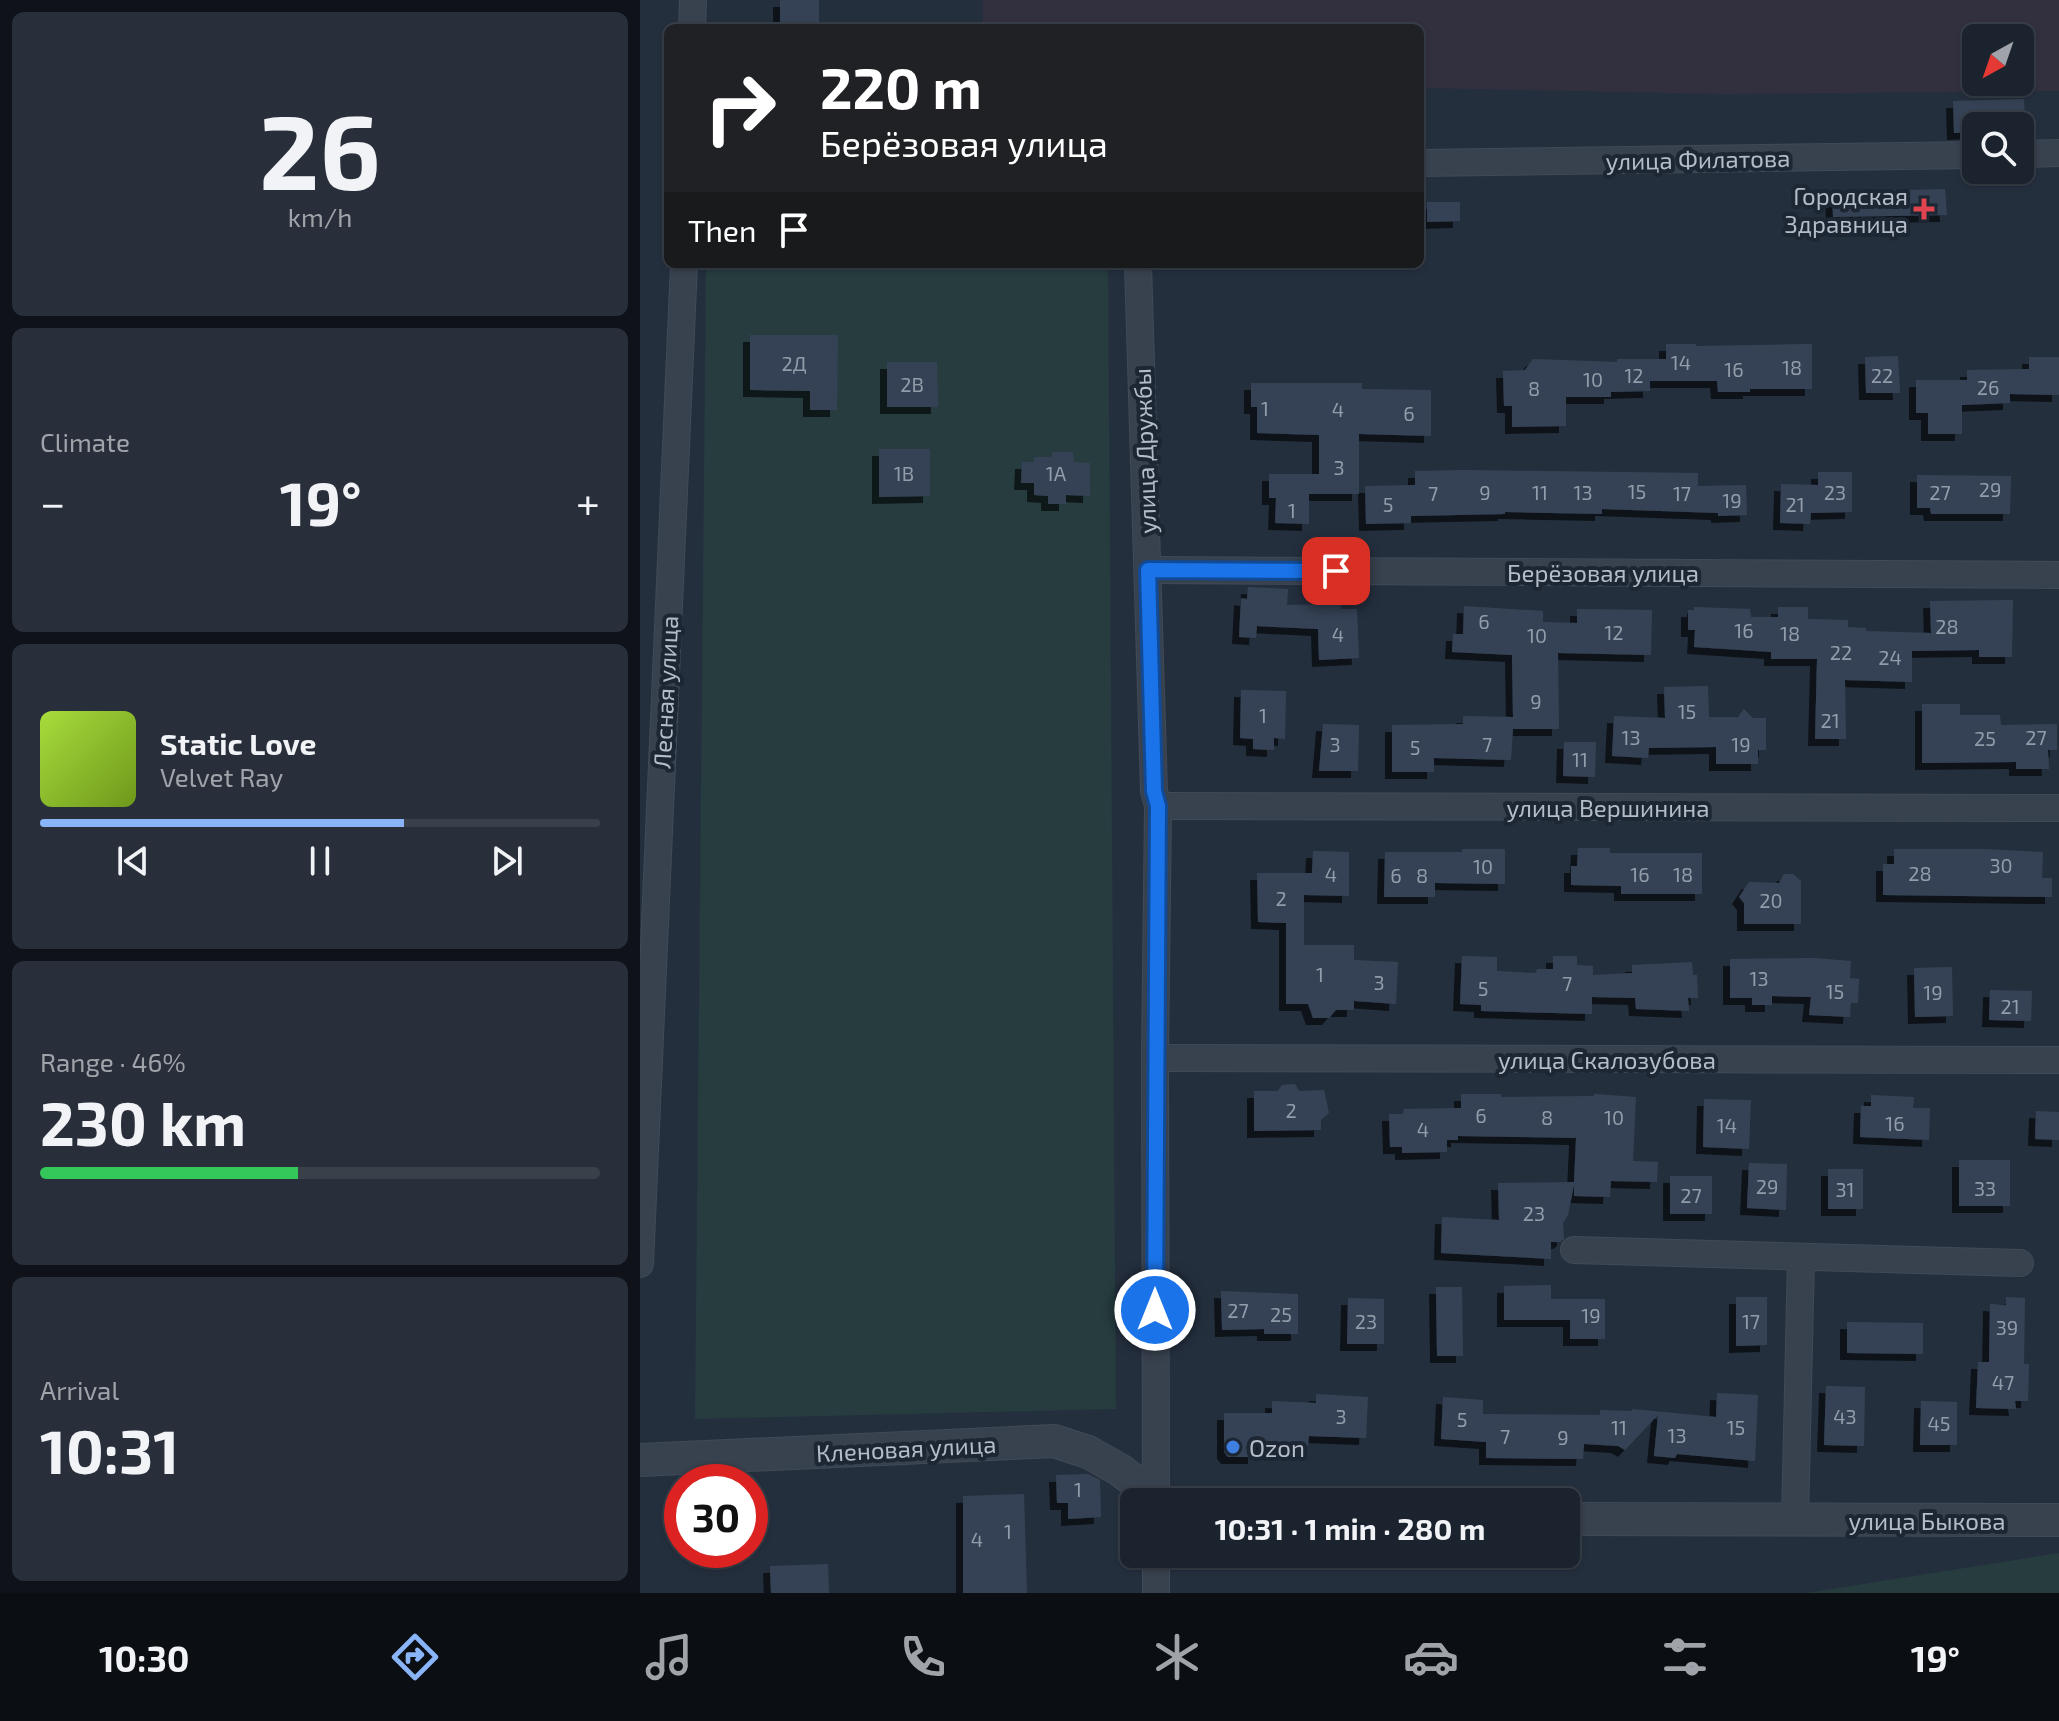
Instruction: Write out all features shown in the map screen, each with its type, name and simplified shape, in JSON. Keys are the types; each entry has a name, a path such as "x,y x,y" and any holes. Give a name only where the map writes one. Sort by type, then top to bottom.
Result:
{"street":[{"path":"692,24 693,0"},
{"path":"2034,154 2059,153"},
{"name":"улица Филатова","path":"1424,163 1962,155"},
{"name":"Лесная улица","path":"640,1264 684,268"},
{"name":"улица Дружбы","path":"1138,268 1154,791 1158,806 1155,1058 1158,1488"},
{"name":"Берёзовая улица","path":"1148,570 2059,575"},
{"name":"улица Вершинина","path":"1158,806 2059,808"},
{"name":"улица Скалозубова","path":"1155,1058 2059,1060"},
{"path":"1574,1250 2020,1263"},
{"path":"1795,1520 1801,1257"},
{"name":"Кленовая улица","path":"640,1460 1054,1441 1088,1452 1120,1470 1142,1488"},
{"name":"улица Быкова","path":"1580,1519 2059,1520"},
{"path":"1156,1568 1156,1593"}],"shaded area":[{"path":"983,0 2059,0 2059,91 2034,91 2034,24 1962,24 1962,92 1727,94 1424,88 1424,24 983,24"}],"green space":[{"path":"706,268 1108,268 1116,1409 695,1419"},
{"path":"2059,1553 2059,1593 1806,1593"}],"building":[{"path":"780,0 819,0 819,24 780,24"},
{"path":"2024,99 2024,112 1962,112 1962,133 1954,133 1953,101"},
{"path":"1945,189 1947,215 1833,217 1832,192"},
{"path":"1427,202 1460,202 1460,221 1427,222"},
{"path":"750,335 838,335 837,410 810,410 810,391 750,390"},
{"path":"1666,344 1812,344 1812,389 1718,392 1717,381 1650,381 1650,391 1611,392 1611,397 1566,397 1566,426 1512,427 1512,406 1504,406 1503,371 1525,370 1533,359 1617,362 1617,359 1666,359"},
{"path":"1898,356 1900,393 1866,393 1865,357"},
{"path":"2029,357 2059,357 2059,395 2010,394 2010,403 1962,405 1962,434 1928,434 1928,413 1916,413 1916,380 1967,380 1967,370 2029,369"},
{"path":"887,362 937,362 938,407 887,407"},
{"path":"1251,383 1362,383 1362,389 1431,390 1431,436 1359,434 1359,494 1309,494 1309,524 1275,523 1276,498 1269,498 1269,474 1319,474 1319,435 1257,433 1257,407 1251,407"},
{"path":"879,449 930,449 930,496 879,497"},
{"path":"1053,452 1073,452 1074,462 1090,463 1090,496 1066,495 1066,504 1048,504 1048,496 1034,495 1034,483 1021,483 1022,462 1034,462 1034,457 1051,457"},
{"path":"1415,471 1698,473 1698,486 1746,485 1747,515 1602,509 1602,514 1505,512 1411,516 1411,523 1366,524 1365,486 1415,485"},
{"path":"1818,472 1852,472 1852,512 1811,513 1810,524 1780,523 1781,484 1818,485"},
{"path":"1917,475 2011,476 2010,514 1931,514 1930,508 1917,508"},
{"path":"1248,587 1288,589 1287,605 1341,604 1341,609 1357,609 1359,658 1319,660 1318,629 1257,626 1256,638 1239,637 1241,598 1247,599"},
{"path":"2013,600 2012,657 1979,657 1979,650 1912,651 1912,682 1845,680 1846,739 1815,739 1817,659 1771,659 1771,652 1694,647 1695,630 1688,630 1688,610 1694,610 1694,607 1750,609 1751,617 1778,617 1778,607 1808,607 1808,619 1848,620 1848,627 1866,628 1866,631 1931,633 1930,601"},
{"path":"1464,606 1543,611 1543,622 1577,623 1577,609 1652,610 1651,655 1558,653 1559,729 1513,729 1511,760 1434,758 1434,772 1392,772 1392,725 1463,724 1463,716 1513,717 1512,655 1452,652 1453,634 1463,634"},
{"path":"1708,686 1709,717 1738,717 1744,709 1753,718 1766,718 1766,750 1758,750 1758,764 1716,764 1716,747 1649,748 1648,758 1612,756 1614,716 1665,718 1664,687"},
{"path":"1241,690 1286,691 1285,739 1274,738 1274,750 1253,749 1253,739 1240,738"},
{"path":"1922,704 1960,704 1960,715 2000,715 2001,725 2057,724 2057,750 2048,750 2049,769 2016,769 2016,762 1922,763"},
{"path":"1323,724 1359,725 1358,771 1319,771"},
{"path":"1564,742 1596,742 1595,777 1563,776"},
{"path":"1578,848 1610,848 1610,853 1702,853 1702,894 1621,894 1621,886 1571,885 1571,866 1577,866"},
{"path":"1462,849 1505,849 1505,884 1435,883 1435,897 1384,897 1385,852 1462,852"},
{"path":"1894,849 2043,852 2042,878 2052,878 2052,897 1883,895 1883,864 1894,864"},
{"path":"1313,851 1349,852 1349,896 1304,895 1304,945 1354,945 1354,960 1398,962 1396,1004 1354,1001 1354,1010 1336,1010 1329,1018 1313,1018 1308,1004 1286,1004 1286,923 1258,922 1257,873 1312,873"},
{"path":"1784,874 1793,874 1801,881 1801,924 1744,924 1744,903 1739,897 1749,882 1779,883"},
{"path":"1462,956 1497,957 1497,971 1536,973 1537,969 1553,969 1553,956 1577,956 1577,965 1593,966 1593,975 1632,973 1632,965 1692,962 1693,975 1697,975 1698,998 1688,998 1689,1011 1636,1009 1635,998 1592,997 1592,1014 1481,1011 1481,1005 1460,1004"},
{"path":"1730,959 1851,961 1850,978 1859,979 1858,1003 1851,1003 1850,1017 1809,1015 1811,997 1772,996 1772,1005 1752,1005 1752,998 1730,998"},
{"path":"1952,967 1953,1016 1915,1017 1914,968"},
{"path":"1990,990 2032,991 2031,1021 1989,1020"},
{"path":"1295,1084 1299,1091 1324,1090 1329,1113 1321,1120 1321,1130 1254,1131 1254,1091 1278,1091 1282,1085"},
{"path":"1461,1094 1636,1097 1633,1161 1658,1162 1657,1182 1611,1181 1610,1197 1574,1196 1574,1185 1568,1215 1563,1223 1564,1239 1551,1242 1551,1259 1441,1253 1442,1217 1499,1220 1498,1183 1574,1182 1576,1138 1458,1136 1458,1140 1447,1140 1447,1152 1402,1153 1402,1147 1390,1147 1389,1114 1403,1114 1404,1109 1461,1108"},
{"path":"1871,1095 1914,1097 1913,1108 1930,1108 1929,1140 1860,1137 1861,1106 1871,1106"},
{"path":"1704,1099 1751,1100 1749,1149 1703,1147"},
{"path":"2036,1111 2059,1112 2059,1140 2035,1139"},
{"path":"1959,1160 2010,1160 2010,1206 1959,1206"},
{"path":"1749,1163 1787,1164 1786,1210 1747,1208"},
{"path":"1828,1169 1863,1169 1863,1209 1828,1209"},
{"path":"1670,1176 1712,1176 1712,1214 1670,1214"},
{"path":"1551,1285 1551,1299 1605,1299 1605,1339 1570,1339 1570,1320 1504,1320 1504,1286"},
{"path":"1436,1287 1462,1287 1463,1356 1437,1356"},
{"path":"1221,1291 1298,1294 1298,1334 1264,1334 1264,1329 1222,1330"},
{"path":"1736,1297 1767,1297 1767,1345 1736,1346"},
{"path":"2006,1297 2025,1298 2024,1364 2029,1364 2028,1401 2015,1401 2016,1409 1976,1408 1978,1362 1989,1362 1990,1304 2006,1305"},
{"path":"1348,1298 1384,1299 1384,1344 1347,1344"},
{"path":"1847,1322 1923,1323 1923,1354 1847,1353"},
{"path":"1826,1386 1865,1387 1864,1446 1824,1445"},
{"path":"1717,1393 1758,1395 1755,1461 1677,1454 1675,1458 1654,1456 1658,1415 1625,1450 1618,1446 1584,1444 1583,1459 1486,1458 1486,1442 1441,1439 1443,1397 1483,1400 1483,1414 1600,1415 1600,1410 1632,1409 1716,1417"},
{"path":"1316,1394 1368,1397 1366,1438 1309,1436 1308,1446 1255,1443 1255,1457 1228,1457 1224,1452 1224,1413 1272,1413 1272,1401 1316,1403"},
{"path":"1921,1401 1957,1402 1957,1445 1920,1445"},
{"path":"1088,1474 1100,1480 1101,1517 1068,1519 1068,1503 1057,1503 1056,1475"},
{"path":"1024,1494 1027,1593 963,1593 963,1496"},
{"path":"828,1564 829,1593 771,1593 770,1566"}],"place":[{"name":"Городская Здравница","path":"1924,209"},
{"name":"Ozon","path":"1233,1447"}],"route":[{"path":"1155,1310 1158,806 1154,791 1148,570 1336,571"}]}
